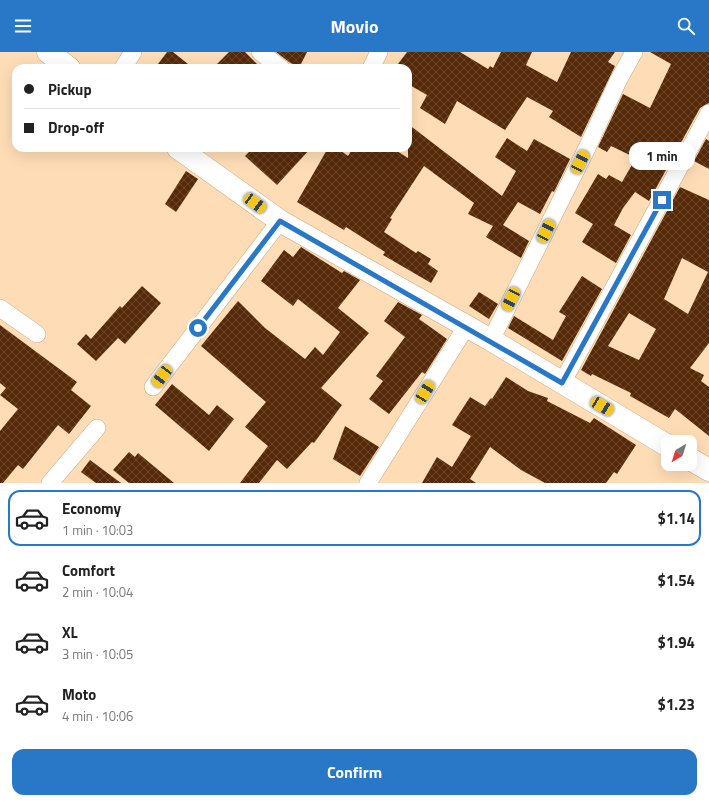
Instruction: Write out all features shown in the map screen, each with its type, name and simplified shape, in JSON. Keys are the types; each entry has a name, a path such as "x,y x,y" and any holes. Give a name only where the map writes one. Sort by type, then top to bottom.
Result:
{"street":[{"path":"48,52 64,64"},
{"path":"126,64 133,52"},
{"path":"260,52 275,64"},
{"path":"373,64 379,52"},
{"path":"490,340 587,148 618,80 634,52"},
{"path":"562,383 709,113"},
{"path":"184,152 280,221 490,340 661,442"},
{"path":"153,387 280,221"},
{"path":"0,308 37,334"},
{"path":"368,483 466,327"},
{"path":"50,483 97,428"},
{"path":"697,463 709,470"}],"building":[{"path":"167,52 173,52 188,64 158,64"},
{"path":"229,52 245,52 257,64 217,64"},
{"path":"276,52 307,52 301,64 292,64"},
{"path":"407,52 460,52 488,69 490,66 493,68 501,52 532,52 526,65 557,82 571,52 615,52 608,62 615,66 581,137 549,117 553,111 527,97 505,130 457,101 445,124 420,108 427,95 412,86 412,64 398,64"},
{"path":"650,52 709,52 709,103 700,108 649,201 635,192 623,208 614,225 631,235 616,263 582,242 593,224 575,213 598,174 606,179 609,175 622,182 636,158 611,146 607,152 598,147 623,94 650,108 671,64"},
{"path":"412,127 502,196 516,171 495,157 507,138 527,151 534,139 570,159 554,192 552,191 540,214 518,202 503,225 529,241 521,258 486,237 493,226 468,214 474,203 424,166 390,218 392,219 384,232 416,253 418,251 431,259 428,264 438,271 431,283 383,255 385,252 346,227 344,230 297,202 326,152 342,152 348,156 350,152 398,152 408,158 408,152 412,152"},
{"path":"706,139 709,141 709,169 694,161"},
{"path":"249,152 307,152 277,185 245,156"},
{"path":"186,171 198,179 176,212 165,204"},
{"path":"680,187 709,200 709,343 690,368 704,375 701,381 709,387 709,436 675,409 669,418 630,396 631,393 592,374 591,376 581,370","holes":["682,258 708,272 688,314 664,299","629,313 656,329 639,360 608,346"]},
{"path":"301,247 342,273 344,271 360,280 338,308 369,333 321,388 342,405 314,443 312,442 287,469 277,460 259,483 240,483 268,446 245,427 266,402 201,346 238,301 265,328 305,359 315,347 323,355 340,332 298,299 293,306 261,281 284,250 293,257"},
{"path":"582,276 602,289 562,361 508,328 514,316 553,340 566,316 559,312"},
{"path":"142,286 161,303 125,344 118,338 96,361 77,344 86,334 91,339 120,306 122,308"},
{"path":"479,292 498,304 489,319 469,306"},
{"path":"398,302 422,315 419,319 447,339 425,374 422,372 389,414 369,399 383,381 376,376 405,337 384,321"},
{"path":"0,325 77,382 71,390 91,406 69,434 58,425 23,469 18,465 3,483 0,483 0,431 18,409 0,395 6,388 0,383"},
{"path":"506,377 528,391 548,398 547,401 590,423 594,418 636,445 617,474 614,472 606,483 545,483 521,470 490,447 470,479 476,483 422,483 437,457 452,467 471,436 452,425 470,397 485,406 491,398 492,399"},
{"path":"172,384 209,415 217,405 234,419 209,451 155,405"},
{"path":"345,426 379,447 360,476 333,459"},
{"path":"129,452 135,457 138,453 174,483 129,483 113,470"},
{"path":"90,460 121,483 96,483 81,472"}],"route":[{"path":"198,328 280,221 490,340 562,383 662,200"}]}
